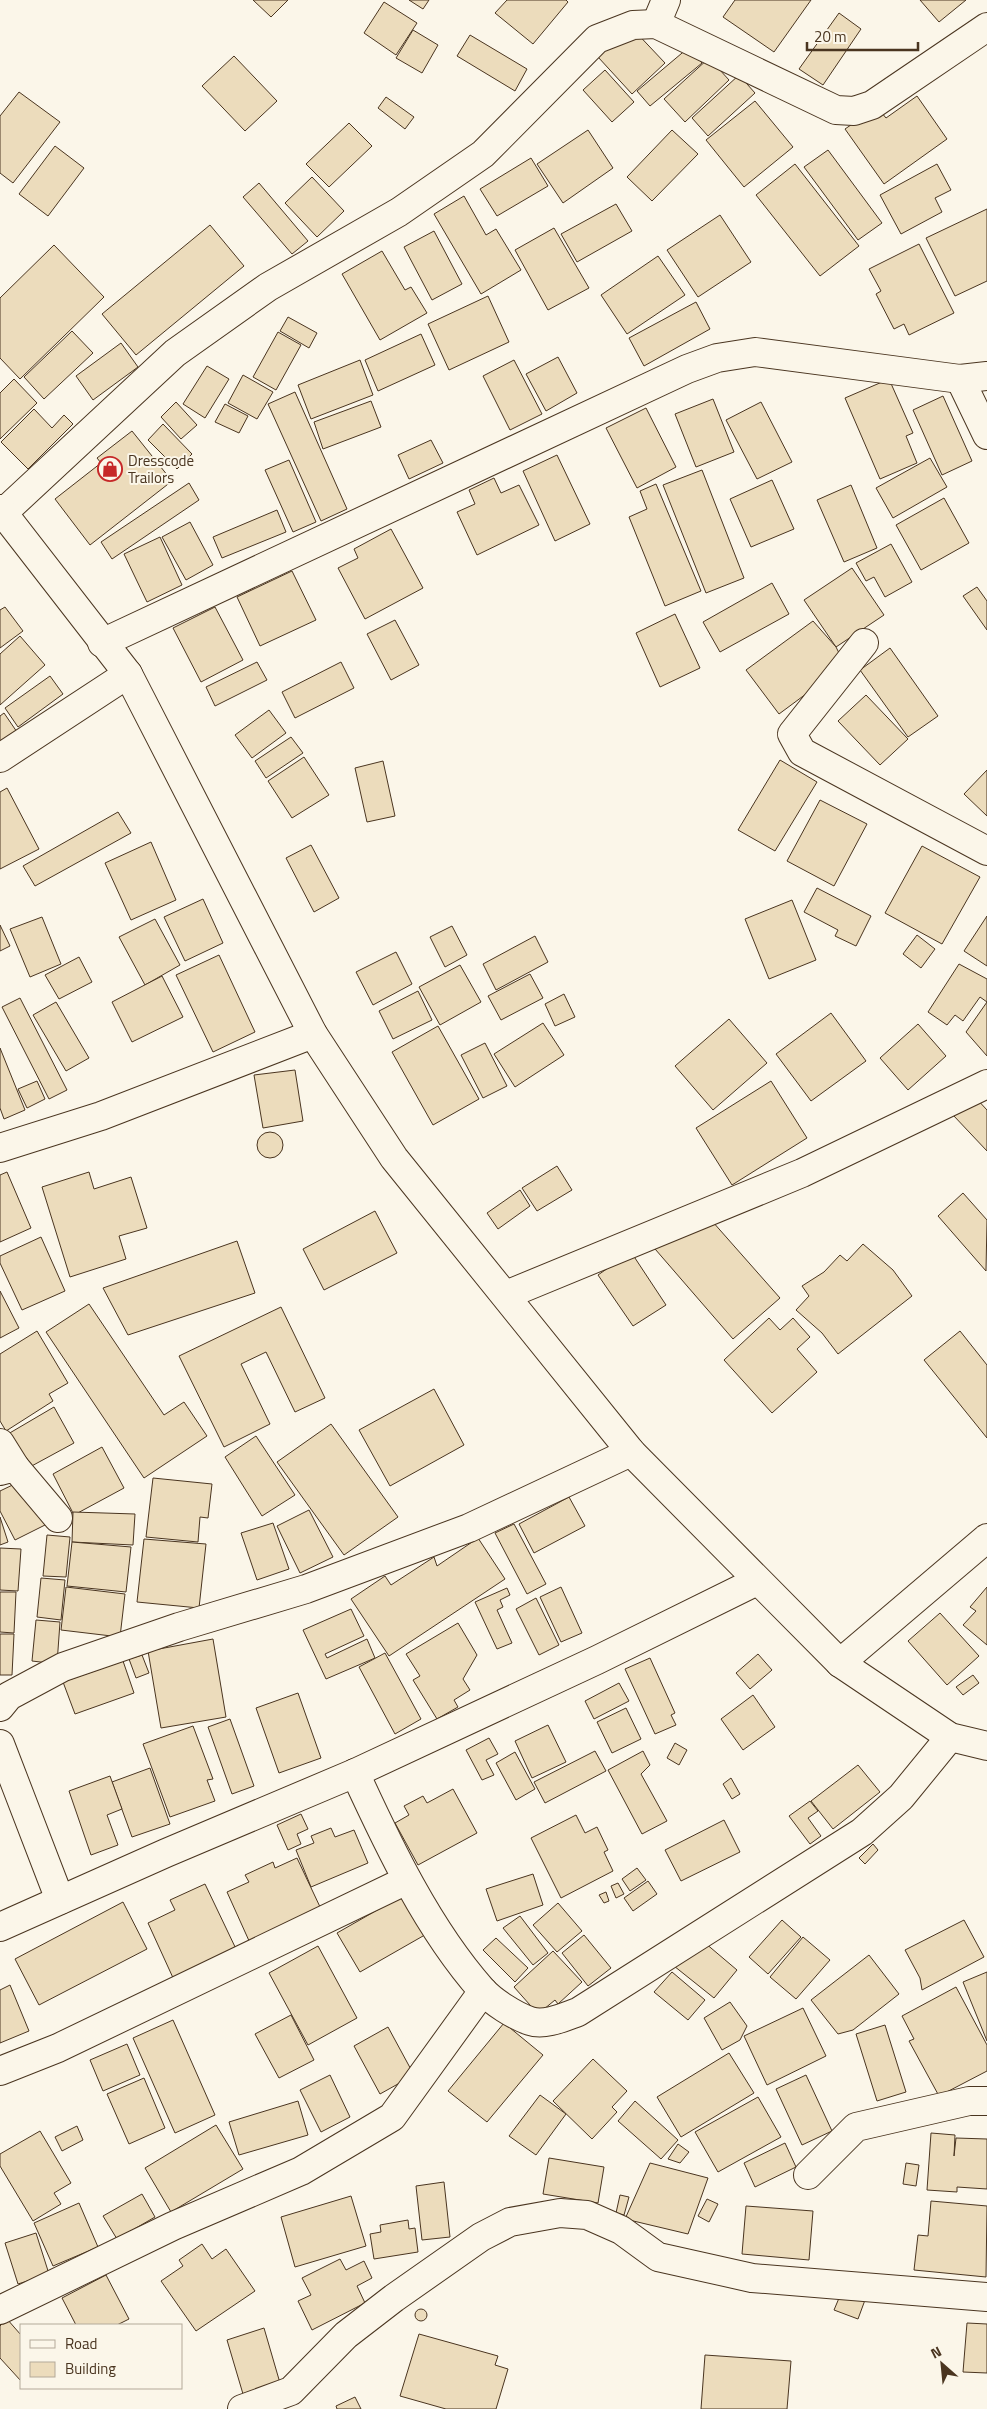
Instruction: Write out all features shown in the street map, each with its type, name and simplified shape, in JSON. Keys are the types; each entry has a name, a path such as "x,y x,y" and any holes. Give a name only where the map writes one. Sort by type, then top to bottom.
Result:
{"street":[{"path":"987,27 872,105 845,112 836,110 661,12 597,39 482,154 399,212 268,287 175,353 2,510 128,674 313,1034 394,1158 506,1294 631,1452 757,1581 840,1663 950,1738 987,1746"},
{"path":"102,642 687,369 717,358 755,352 960,379 987,376"},
{"path":"960,379 987,435"},
{"path":"864,643 792,734 802,752 987,851"},
{"path":"0,758 128,674"},
{"path":"0,1148 101,1116 313,1034"},
{"path":"506,1294 802,1173 987,1084"},
{"path":"0,1443 8,1469 58,1518"},
{"path":"0,1708 9,1696 63,1667 179,1627 306,1589 469,1528 631,1452"},
{"path":"840,1663 987,1538"},
{"path":"0,1927 166,1853 355,1773 597,1660 757,1581"},
{"path":"355,1773 407,1880 437,1929 483,1991 508,2009 531,2022 552,2021 578,2012 862,1832 901,1797 950,1738"},
{"path":"0,1744 60,1900"},
{"path":"0,2070 58,2048 407,1880"},
{"path":"0,2310 174,2226 301,2171 392,2117 483,1991"},
{"path":"808,2175 856,2127 969,2102 987,2101"},
{"path":"242,2409 291,2391 346,2335 394,2298 480,2237 510,2222 560,2213 587,2215 621,2230 658,2257 752,2278 987,2297"}],"building":[{"path":"253,0 288,0 271,17"},
{"path":"409,0 429,0 423,9"},
{"path":"507,0 566,0 568,2 533,44 495,13"},
{"path":"735,0 811,0 774,52 723,17"},
{"path":"920,0 966,0 939,22"},
{"path":"384,2 417,23 396,55 364,33"},
{"path":"839,13 861,29 823,85 799,69"},
{"path":"631,27 665,63 632,94 598,57"},
{"path":"413,30 438,45 422,73 396,58"},
{"path":"470,35 527,69 515,91 457,56"},
{"path":"688,48 702,63 650,106 637,91"},
{"path":"234,56 277,101 245,131 202,86"},
{"path":"709,58 729,80 685,122 664,99"},
{"path":"605,70 634,102 612,122 583,90"},
{"path":"739,75 755,93 708,136 692,118"},
{"path":"19,92 60,122 13,183 0,173 0,116"},
{"path":"917,96 947,139 884,184 845,129 877,107 886,118"},
{"path":"386,97 414,117 405,129 378,108"},
{"path":"755,101 793,147 744,187 706,140"},
{"path":"349,123 372,146 329,187 306,164"},
{"path":"588,130 613,168 563,203 537,164"},
{"path":"672,130 698,154 652,201 627,177"},
{"path":"55,146 84,168 48,216 19,194"},
{"path":"828,150 882,223 858,240 804,167"},
{"path":"531,158 548,186 497,216 480,189"},
{"path":"795,164 859,246 820,276 756,195"},
{"path":"937,164 951,190 935,198 942,212 901,234 880,195"},
{"path":"312,177 344,211 317,237 285,203"},
{"path":"259,183 308,241 292,254 243,197"},
{"path":"464,196 486,235 496,229 521,270 481,294 434,214"},
{"path":"616,204 632,231 577,262 561,234"},
{"path":"987,209 987,281 955,296 926,238"},
{"path":"720,215 751,262 698,297 667,250"},
{"path":"210,225 244,266 136,355 102,314"},
{"path":"554,228 589,288 548,310 515,250"},
{"path":"434,231 462,284 432,300 404,247"},
{"path":"919,244 954,313 909,335 904,324 894,329 876,294 881,291 869,269"},
{"path":"54,245 104,297 20,379 0,358 0,298"},
{"path":"382,251 405,290 411,287 427,313 380,340 342,274"},
{"path":"658,256 685,295 627,334 601,295"},
{"path":"488,296 509,342 449,370 428,324"},
{"path":"696,302 710,329 644,366 629,338"},
{"path":"288,317 317,333 309,348 280,331"},
{"path":"72,331 93,353 44,399 24,377"},
{"path":"278,332 301,345 276,390 253,377"},
{"path":"421,334 435,365 378,391 365,360"},
{"path":"121,343 138,367 93,400 76,376"},
{"path":"558,357 577,393 546,411 526,374"},
{"path":"360,360 373,395 311,419 298,385"},
{"path":"514,360 542,414 510,430 483,376"},
{"path":"207,366 229,379 205,418 183,404"},
{"path":"243,375 273,392 257,419 228,403"},
{"path":"14,379 37,403 0,439 0,393"},
{"path":"889,379 913,433 906,436 917,463 880,479 845,398"},
{"path":"295,392 347,509 321,521 268,404"},
{"path":"943,396 972,461 942,475 913,410"},
{"path":"713,399 734,452 696,467 675,414"},
{"path":"371,401 381,427 323,449 314,422"},
{"path":"176,402 197,425 181,439 161,417"},
{"path":"761,402 792,462 757,479 726,420"},
{"path":"225,404 248,416 239,433 215,422"},
{"path":"646,408 676,467 637,488 606,428"},
{"path":"34,409 52,428 64,415 73,424 28,469 1,442"},
{"path":"163,424 192,454 177,469 148,440"},
{"path":"132,431 172,481 90,545 55,499 101,463 97,458"},
{"path":"431,440 443,463 409,479 398,455"},
{"path":"557,455 590,524 555,541 523,471"},
{"path":"930,458 947,487 893,518 876,488"},
{"path":"289,460 316,522 293,532 265,470"},
{"path":"702,470 744,578 706,593 663,485"},
{"path":"494,478 501,493 519,485 539,525 477,555 457,512 475,504 469,490"},
{"path":"772,480 794,529 751,547 730,499"},
{"path":"189,483 199,500 112,559 101,542"},
{"path":"656,484 701,591 665,606 629,517 647,509 640,491"},
{"path":"851,485 877,548 844,562 817,500"},
{"path":"944,498 969,543 921,570 896,525"},
{"path":"277,510 286,532 222,558 213,537"},
{"path":"190,522 213,565 186,580 162,537"},
{"path":"391,529 423,588 365,619 338,568 358,558 354,549"},
{"path":"160,537 182,585 147,602 124,554"},
{"path":"891,544 912,582 885,597 874,577 866,581 856,563"},
{"path":"852,568 884,615 836,647 804,600"},
{"path":"292,571 316,620 260,646 237,597"},
{"path":"772,583 789,614 720,652 703,622"},
{"path":"977,587 987,601 987,630 963,596"},
{"path":"5,607 23,631 0,648 0,610"},
{"path":"215,607 243,660 201,682 173,628"},
{"path":"675,614 700,668 660,687 636,633"},
{"path":"395,620 419,665 391,680 367,634"},
{"path":"813,621 836,647 845,665 779,714 746,670"},
{"path":"20,636 45,665 0,705 0,654"},
{"path":"890,648 938,716 908,737 860,670"},
{"path":"257,662 267,680 215,706 206,687"},
{"path":"341,662 354,688 295,718 282,692"},
{"path":"50,676 63,694 18,727 5,708"},
{"path":"866,695 908,739 880,765 838,721"},
{"path":"269,710 286,733 252,758 235,735"},
{"path":"4,713 17,732 0,744 0,716"},
{"path":"291,737 303,753 266,778 255,761"},
{"path":"304,757 329,795 292,818 268,781"},
{"path":"780,760 817,782 775,851 738,830"},
{"path":"383,761 395,816 367,822 355,768"},
{"path":"987,770 987,816 964,794"},
{"path":"7,788 39,849 0,869 0,792"},
{"path":"820,800 867,824 834,886 787,861"},
{"path":"118,812 131,833 35,886 23,866"},
{"path":"151,842 176,900 131,920 105,863"},
{"path":"311,845 339,898 314,912 286,858"},
{"path":"922,846 980,877 942,944 885,913"},
{"path":"817,888 871,916 856,946 835,936 838,930 804,912"},
{"path":"203,899 223,943 185,961 164,917"},
{"path":"792,900 816,960 769,979 745,919"},
{"path":"987,916 987,966 964,951"},
{"path":"42,917 61,964 30,977 10,929"},
{"path":"155,919 180,965 145,985 119,937"},
{"path":"0,925 10,946 0,951"},
{"path":"452,926 467,955 445,967 430,937"},
{"path":"917,935 935,949 921,968 903,954"},
{"path":"535,936 548,962 496,990 483,964"},
{"path":"396,952 412,984 373,1005 356,972"},
{"path":"219,955 255,1032 213,1052 176,975"},
{"path":"79,957 92,982 59,999 45,975"},
{"path":"959,964 987,979 987,1002 980,997 963,1021 955,1015 947,1025 928,1012"},
{"path":"460,965 481,1002 440,1025 419,987"},
{"path":"530,974 543,998 501,1020 488,996"},
{"path":"162,976 183,1017 132,1042 112,1002"},
{"path":"418,991 432,1020 393,1039 379,1011"},
{"path":"564,994 575,1017 555,1026 545,1004"},
{"path":"20,998 67,1090 49,1099 2,1007"},
{"path":"56,1002 89,1058 66,1071 33,1015"},
{"path":"987,1002 987,1056 966,1032"},
{"path":"831,1013 866,1061 811,1101 776,1054"},
{"path":"729,1019 767,1063 713,1110 675,1066"},
{"path":"543,1023 564,1055 515,1087 494,1054"},
{"path":"918,1024 946,1056 908,1090 880,1058"},
{"path":"438,1026 479,1099 433,1125 392,1052"},
{"path":"485,1043 507,1086 483,1098 461,1055"},
{"path":"0,1048 25,1110 4,1119 0,1108"},
{"path":"295,1070 303,1121 263,1128 254,1075"},
{"path":"37,1081 45,1099 27,1108 18,1089"},
{"path":"771,1081 807,1138 732,1185 696,1128"},
{"path":"974,1096 987,1110 987,1151 953,1115"},
{"path":"270,1132 279,1136 283,1145 279,1154 270,1158 261,1154 257,1145 261,1136"},
{"path":"557,1166 572,1190 537,1211 522,1188"},
{"path":"7,1172 31,1228 0,1242 0,1175"},
{"path":"89,1172 94,1189 131,1177 147,1228 119,1236 126,1259 70,1277 42,1187"},
{"path":"520,1190 530,1206 498,1229 487,1213"},
{"path":"963,1193 987,1220 986,1271 938,1216"},
{"path":"375,1211 397,1253 324,1290 303,1249"},
{"path":"712,1221 780,1298 733,1339 649,1242"},
{"path":"41,1237 65,1291 22,1310 0,1263 0,1256"},
{"path":"237,1241 255,1293 128,1335 103,1288"},
{"path":"863,1244 893,1270 912,1296 838,1354 822,1333 796,1310 809,1296 802,1286 824,1272 840,1255 847,1261"},
{"path":"631,1252 666,1305 633,1326 598,1275"},
{"path":"0,1291 19,1328 0,1338"},
{"path":"89,1304 164,1415 184,1402 207,1436 144,1478 46,1332"},
{"path":"281,1307 325,1398 295,1412 266,1352 241,1364 270,1424 224,1447 179,1356"},
{"path":"769,1318 780,1330 793,1318 810,1337 797,1349 817,1372 772,1413 724,1360"},
{"path":"37,1331 68,1383 49,1394 53,1401 6,1431 0,1421 0,1354"},
{"path":"960,1331 987,1365 987,1438 924,1360"},
{"path":"434,1389 464,1445 390,1486 359,1430"},
{"path":"54,1407 74,1443 28,1468 8,1434"},
{"path":"331,1424 398,1517 344,1555 277,1462"},
{"path":"256,1436 295,1495 262,1516 225,1457"},
{"path":"102,1447 124,1488 74,1515 53,1474"},
{"path":"153,1478 212,1484 208,1518 200,1517 198,1542 146,1537"},
{"path":"23,1480 45,1525 15,1540 0,1511 0,1491"},
{"path":"569,1497 585,1526 534,1553 519,1524"},
{"path":"309,1510 333,1557 300,1573 277,1526"},
{"path":"73,1512 135,1514 133,1545 72,1542"},
{"path":"0,1517 8,1542 0,1545"},
{"path":"273,1523 289,1569 257,1580 241,1533"},
{"path":"514,1524 546,1584 527,1594 495,1533"},
{"path":"47,1535 70,1537 66,1577 43,1576"},
{"path":"478,1538 505,1579 389,1656 351,1599 385,1576 391,1585 434,1557 437,1566"},
{"path":"144,1539 206,1544 199,1608 137,1602"},
{"path":"72,1542 131,1547 126,1592 67,1586"},
{"path":"0,1548 21,1549 18,1591 0,1590"},
{"path":"41,1578 65,1580 61,1620 37,1617"},
{"path":"66,1587 125,1594 120,1637 61,1630"},
{"path":"561,1587 582,1633 561,1642 540,1597"},
{"path":"987,1587 987,1645 963,1625 976,1611 970,1607"},
{"path":"507,1588 510,1595 500,1600 503,1607 497,1610 512,1643 497,1649 475,1602"},
{"path":"0,1592 16,1592 14,1633 0,1632"},
{"path":"536,1598 559,1645 539,1655 516,1609"},
{"path":"351,1609 364,1636 325,1654 327,1658 367,1639 375,1658 326,1679 303,1630"},
{"path":"940,1613 979,1656 947,1685 908,1641"},
{"path":"36,1620 60,1622 57,1664 32,1661"},
{"path":"458,1623 477,1655 463,1679 470,1690 454,1700 458,1707 437,1719 413,1680 420,1676 406,1654"},
{"path":"0,1634 14,1634 12,1675 0,1675"},
{"path":"213,1639 226,1717 161,1728 148,1651"},
{"path":"385,1653 421,1719 395,1734 359,1667"},
{"path":"758,1654 772,1670 750,1689 736,1673"},
{"path":"142,1655 149,1673 136,1678 129,1659"},
{"path":"650,1658 675,1713 671,1715 676,1725 655,1734 625,1669"},
{"path":"123,1661 134,1693 75,1714 63,1682"},
{"path":"973,1675 979,1683 963,1695 956,1687"},
{"path":"619,1683 629,1701 594,1719 585,1701"},
{"path":"298,1693 321,1758 279,1773 256,1708"},
{"path":"753,1695 775,1727 743,1750 721,1719"},
{"path":"626,1708 641,1739 612,1753 597,1722"},
{"path":"230,1719 254,1786 232,1794 208,1727"},
{"path":"548,1725 566,1762 532,1778 515,1741"},
{"path":"193,1726 213,1779 207,1780 215,1801 170,1817 143,1744"},
{"path":"489,1738 498,1754 486,1760 494,1775 482,1780 466,1750"},
{"path":"675,1743 687,1750 679,1765 667,1758"},
{"path":"595,1751 606,1771 545,1803 534,1782"},
{"path":"643,1751 650,1765 641,1774 667,1821 642,1834 608,1770"},
{"path":"515,1752 535,1789 516,1800 496,1763"},
{"path":"858,1765 880,1792 833,1829 811,1801"},
{"path":"150,1768 170,1824 132,1837 112,1782"},
{"path":"110,1776 122,1809 107,1815 118,1845 91,1855 69,1791"},
{"path":"731,1778 740,1794 732,1799 723,1784"},
{"path":"453,1789 477,1833 418,1865 395,1823 409,1815 404,1806 423,1796 427,1803"},
{"path":"810,1801 818,1811 808,1818 821,1836 810,1844 789,1816"},
{"path":"301,1814 308,1829 297,1834 301,1844 288,1850 277,1825"},
{"path":"576,1815 585,1833 597,1827 608,1850 604,1852 613,1871 561,1898 531,1838"},
{"path":"724,1820 740,1852 681,1881 665,1850"},
{"path":"331,1828 335,1837 354,1830 368,1863 311,1887 296,1850 314,1843 311,1836"},
{"path":"873,1844 878,1850 865,1864 859,1858"},
{"path":"297,1858 321,1909 250,1943 227,1892 249,1882 245,1875 273,1862 275,1868"},
{"path":"637,1868 646,1880 630,1891 622,1879"},
{"path":"533,1874 543,1905 497,1921 486,1889"},
{"path":"648,1881 657,1894 633,1911 624,1898"},
{"path":"618,1883 624,1894 616,1898 611,1886"},
{"path":"205,1884 237,1951 174,1980 148,1923 175,1910 170,1900"},
{"path":"606,1892 609,1901 604,1903 599,1895"},
{"path":"407,1893 430,1932 360,1972 337,1933"},
{"path":"123,1902 147,1949 39,2005 15,1959"},
{"path":"558,1903 582,1931 557,1952 533,1925"},
{"path":"520,1916 548,1953 533,1965 503,1928"},
{"path":"782,1920 801,1937 768,1974 749,1957"},
{"path":"964,1920 984,1957 922,1990 920,1978 905,1950"},
{"path":"584,1935 611,1968 588,1986 562,1953"},
{"path":"698,1937 737,1970 714,1998 674,1966"},
{"path":"803,1937 830,1960 796,1999 770,1977"},
{"path":"496,1938 528,1968 515,1982 483,1950"},
{"path":"318,1946 357,2018 308,2045 269,1973"},
{"path":"553,1951 582,1982 558,2004 555,2000 538,2014 514,1987"},
{"path":"869,1955 899,1994 853,2030 838,2034 811,2000"},
{"path":"672,1972 705,2000 688,2020 654,1992"},
{"path":"987,1972 987,2041 963,1982"},
{"path":"10,1985 29,2031 0,2043 0,1990"},
{"path":"956,1987 987,2045 987,2071 939,2096 909,2041 914,2039 902,2016"},
{"path":"730,2002 747,2026 740,2040 722,2050 704,2018"},
{"path":"803,2008 826,2056 767,2085 744,2036"},
{"path":"291,2015 314,2060 279,2078 255,2034"},
{"path":"173,2020 215,2115 175,2133 133,2038"},
{"path":"504,2023 543,2055 487,2122 448,2091"},
{"path":"885,2025 906,2092 877,2101 856,2034"},
{"path":"388,2027 414,2075 380,2094 354,2046"},
{"path":"127,2044 140,2075 103,2091 90,2060"},
{"path":"729,2053 754,2093 681,2137 657,2097"},
{"path":"593,2059 627,2091 612,2107 617,2112 592,2139 553,2101"},
{"path":"330,2075 350,2117 321,2132 300,2090"},
{"path":"806,2075 832,2131 802,2145 776,2089"},
{"path":"144,2078 165,2128 129,2144 107,2094"},
{"path":"540,2095 566,2114 536,2155 509,2136"},
{"path":"758,2097 781,2137 718,2172 695,2132"},
{"path":"298,2101 308,2135 239,2155 229,2122"},
{"path":"635,2101 678,2140 661,2159 618,2121"},
{"path":"216,2125 243,2169 171,2212 145,2168"},
{"path":"77,2126 83,2140 62,2151 55,2137"},
{"path":"40,2131 71,2183 54,2193 61,2204 33,2221 0,2166 0,2154"},
{"path":"931,2133 955,2135 954,2156 956,2138 987,2139 987,2189 957,2187 957,2192 927,2190"},
{"path":"785,2143 796,2167 755,2187 744,2163"},
{"path":"678,2144 689,2152 680,2163 668,2159"},
{"path":"549,2158 604,2167 598,2203 543,2194"},
{"path":"650,2163 708,2178 688,2234 625,2219"},
{"path":"906,2163 919,2165 916,2186 903,2184"},
{"path":"444,2182 450,2237 422,2240 416,2186"},
{"path":"142,2194 155,2217 117,2239 103,2216"},
{"path":"620,2195 629,2197 624,2215 616,2213"},
{"path":"351,2196 366,2246 295,2267 281,2217"},
{"path":"707,2199 718,2204 709,2222 698,2216"},
{"path":"931,2201 987,2206 986,2277 914,2270 918,2235 928,2236"},
{"path":"79,2203 98,2247 53,2266 34,2223"},
{"path":"746,2206 813,2211 809,2260 742,2254"},
{"path":"408,2220 409,2229 415,2228 418,2252 374,2259 370,2234 381,2232 380,2225"},
{"path":"36,2233 49,2274 18,2284 5,2243"},
{"path":"202,2244 212,2259 226,2249 255,2291 196,2331 161,2281 183,2266 179,2260"},
{"path":"340,2259 346,2270 364,2261 372,2278 357,2286 365,2303 312,2330 298,2301 311,2295 302,2278"},
{"path":"106,2275 129,2319 119,2324 75,2324 62,2298"},
{"path":"842,2291 865,2300 858,2319 834,2310"},
{"path":"421,2309 427,2315 421,2321 415,2315"},
{"path":"7,2319 20,2334 20,2380 0,2358 0,2326"},
{"path":"967,2323 987,2324 987,2373 963,2372"},
{"path":"264,2328 280,2383 243,2394 227,2340"},
{"path":"419,2334 498,2356 495,2365 508,2369 496,2409 446,2409 400,2396"},
{"path":"705,2355 791,2361 787,2409 701,2409"},
{"path":"355,2397 361,2409 337,2409 336,2406"}],"place":[{"name":"Dresscode Trailors","path":"110,469"}]}
